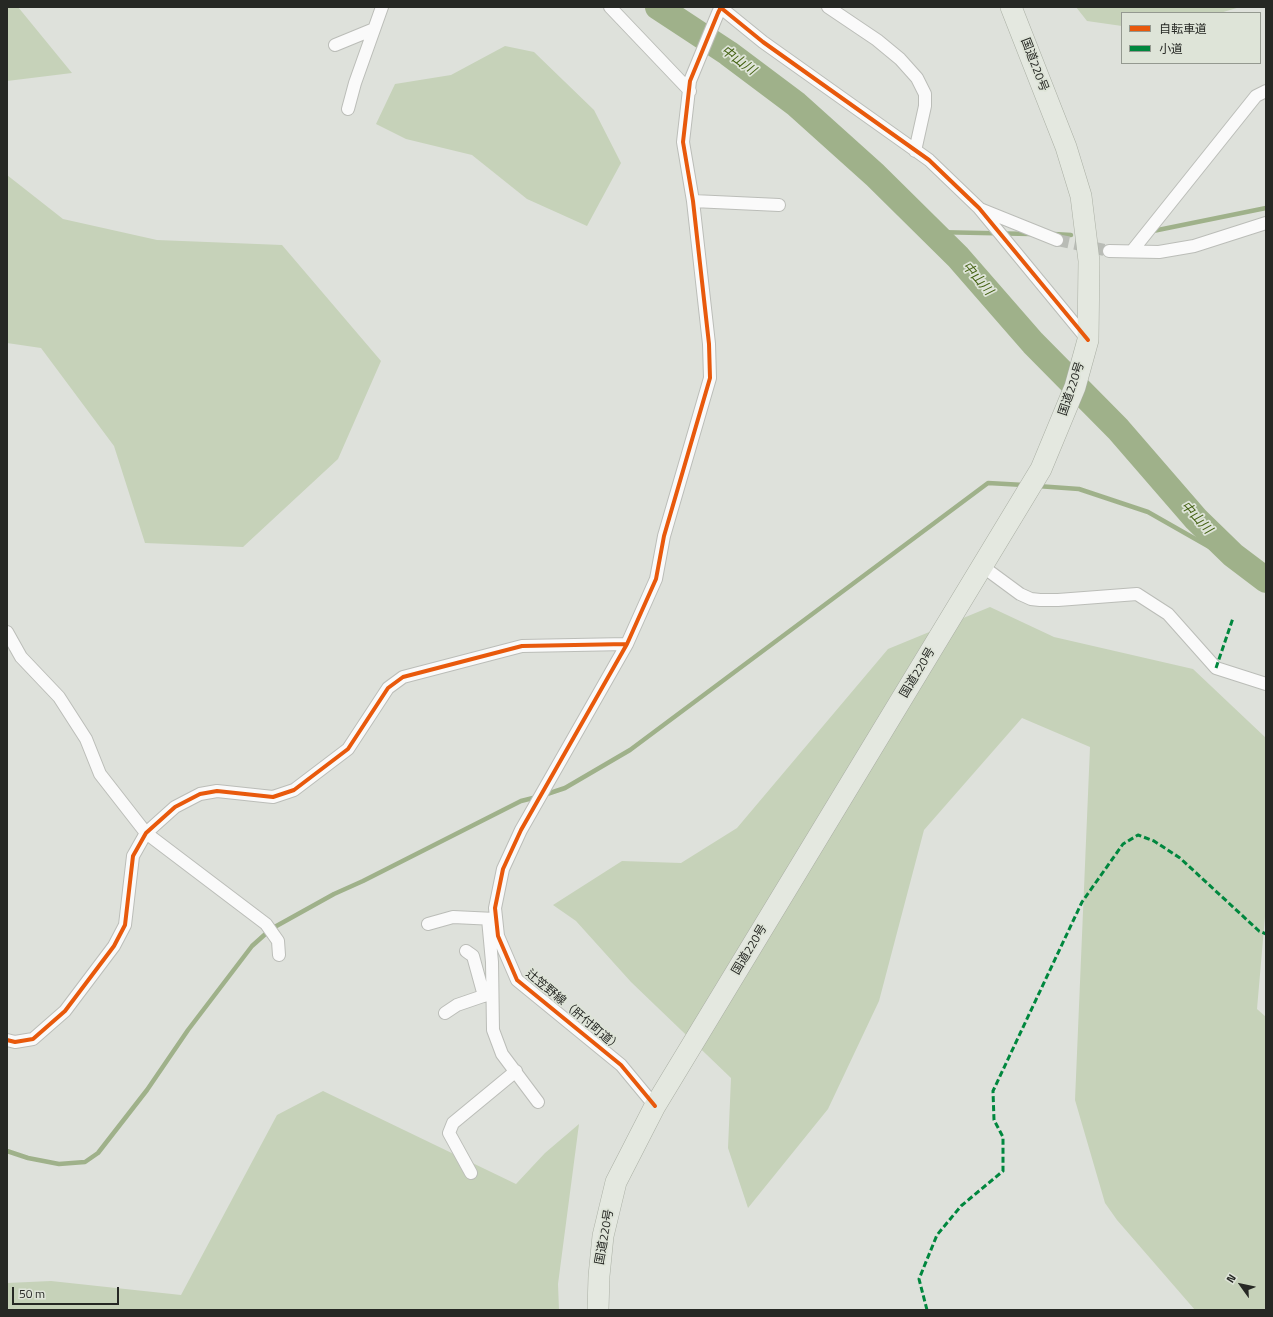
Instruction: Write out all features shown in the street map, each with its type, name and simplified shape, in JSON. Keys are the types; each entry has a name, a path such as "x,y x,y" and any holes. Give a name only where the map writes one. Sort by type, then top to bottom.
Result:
{"highway":[{"name":"国道220号","path":"598,1310 598,1276 602,1236 616,1182 655,1106 761,934 1041,470 1075,387 1088,340 1090,261 1081,196 1066,147 1011,7"}],"street":[{"path":"348,109 355,83 382,7"},
{"path":"610,7 690,91"},
{"path":"828,7 877,40 900,59 917,78 925,94 925,106 915,151"},
{"path":"720,9 763,42 928,160 979,208 1088,340"},
{"name":"辻笠野線（肝付町道）","path":"655,1106 621,1065 517,980 492,919 503,869 521,830 627,644 656,579 664,536 710,378 709,344 693,201 683,142 690,81 720,9"},
{"path":"335,45 374,30"},
{"path":"1132,251 1256,96 1266,91"},
{"path":"693,201 779,205"},
{"path":"979,208 1057,240"},
{"path":"1109,251 1159,252 1194,246 1266,224"},
{"path":"982,566 1020,594 1031,599 1058,600 1137,594 1168,614 1216,668 1266,684"},
{"path":"7,632 21,657 59,697 86,739 100,774 146,832 266,924 278,941 278,955"},
{"path":"7,1040 15,1042 33,1039 65,1011 114,946 125,925 133,856 146,832 175,808 200,794 217,791 273,797 294,790 348,749 388,688 403,677 522,646 627,644"},
{"path":"428,924 453,917 492,919 492,962 488,994"},
{"path":"466,951 473,956 488,994 493,1030 502,1054 538,1102"},
{"path":"445,1013 457,1005 488,994"},
{"path":"471,1173 449,1133 453,1123 516,1071"}],"green space":[{"path":"7,7 18,7 72,73 7,81"},
{"path":"1076,7 1240,7 1223,12 1121,12 1121,26 1087,21"},
{"path":"505,46 534,52 594,110 621,163 587,226 527,199 472,155 406,139 376,124 395,84 451,75"},
{"path":"7,175 63,219 157,240 282,245 381,361 338,459 243,547 145,543 114,446 41,348 7,343"},
{"path":"990,607 1054,637 1193,669 1266,738 1266,905 1257,1009 1266,1017 1266,1310 1195,1310 1117,1220 1105,1203 1075,1100 1090,747 1022,718 924,830 879,1001 828,1109 748,1208 728,1148 731,1078 631,982 576,921 553,905 622,861 681,863 737,828 888,649"},
{"path":"323,1091 516,1184 545,1153 579,1124 558,1284 559,1310 7,1310 7,1283 51,1281 181,1295 277,1115"}],"waterway":[{"name":"中山川","path":"658,7 728,53 796,104 875,175 958,257 1033,343 1118,429 1196,519 1233,555 1266,580"},
{"path":"1153,231 1266,208"},
{"path":"933,232 1031,234"},
{"path":"1054,234 1071,235"},
{"path":"544,795 565,788 630,750 988,483 1024,485"},
{"path":"1037,486 1079,489 1148,512 1213,549 1233,555"},
{"path":"7,1151 28,1158 59,1164 85,1162 98,1153 147,1090 188,1030 252,946 271,929 334,894 363,881 521,801 537,797"}],"tunnel":[{"path":"1057,240 1109,251"}],"marked path":[{"path":"1216,668 1233,618"},
{"path":"927,1310 919,1279 937,1235 961,1206 1003,1171 1003,1137 994,1120 993,1091 1082,902 1123,844 1138,835 1154,841 1180,858 1259,931 1266,934"}],"cycle path":[{"path":"720,7 763,42 929,160 979,208 1088,340"},
{"path":"655,1106 621,1065 517,980 498,936 495,908 503,869 521,830 627,644 656,579 664,536 710,378 709,344 693,201 683,142 690,81 721,7"},
{"path":"7,1040 15,1042 33,1039 65,1011 114,946 125,925 133,856 146,833 175,807 200,794 217,791 273,797 294,790 348,749 388,688 403,677 522,646 627,644"}]}
